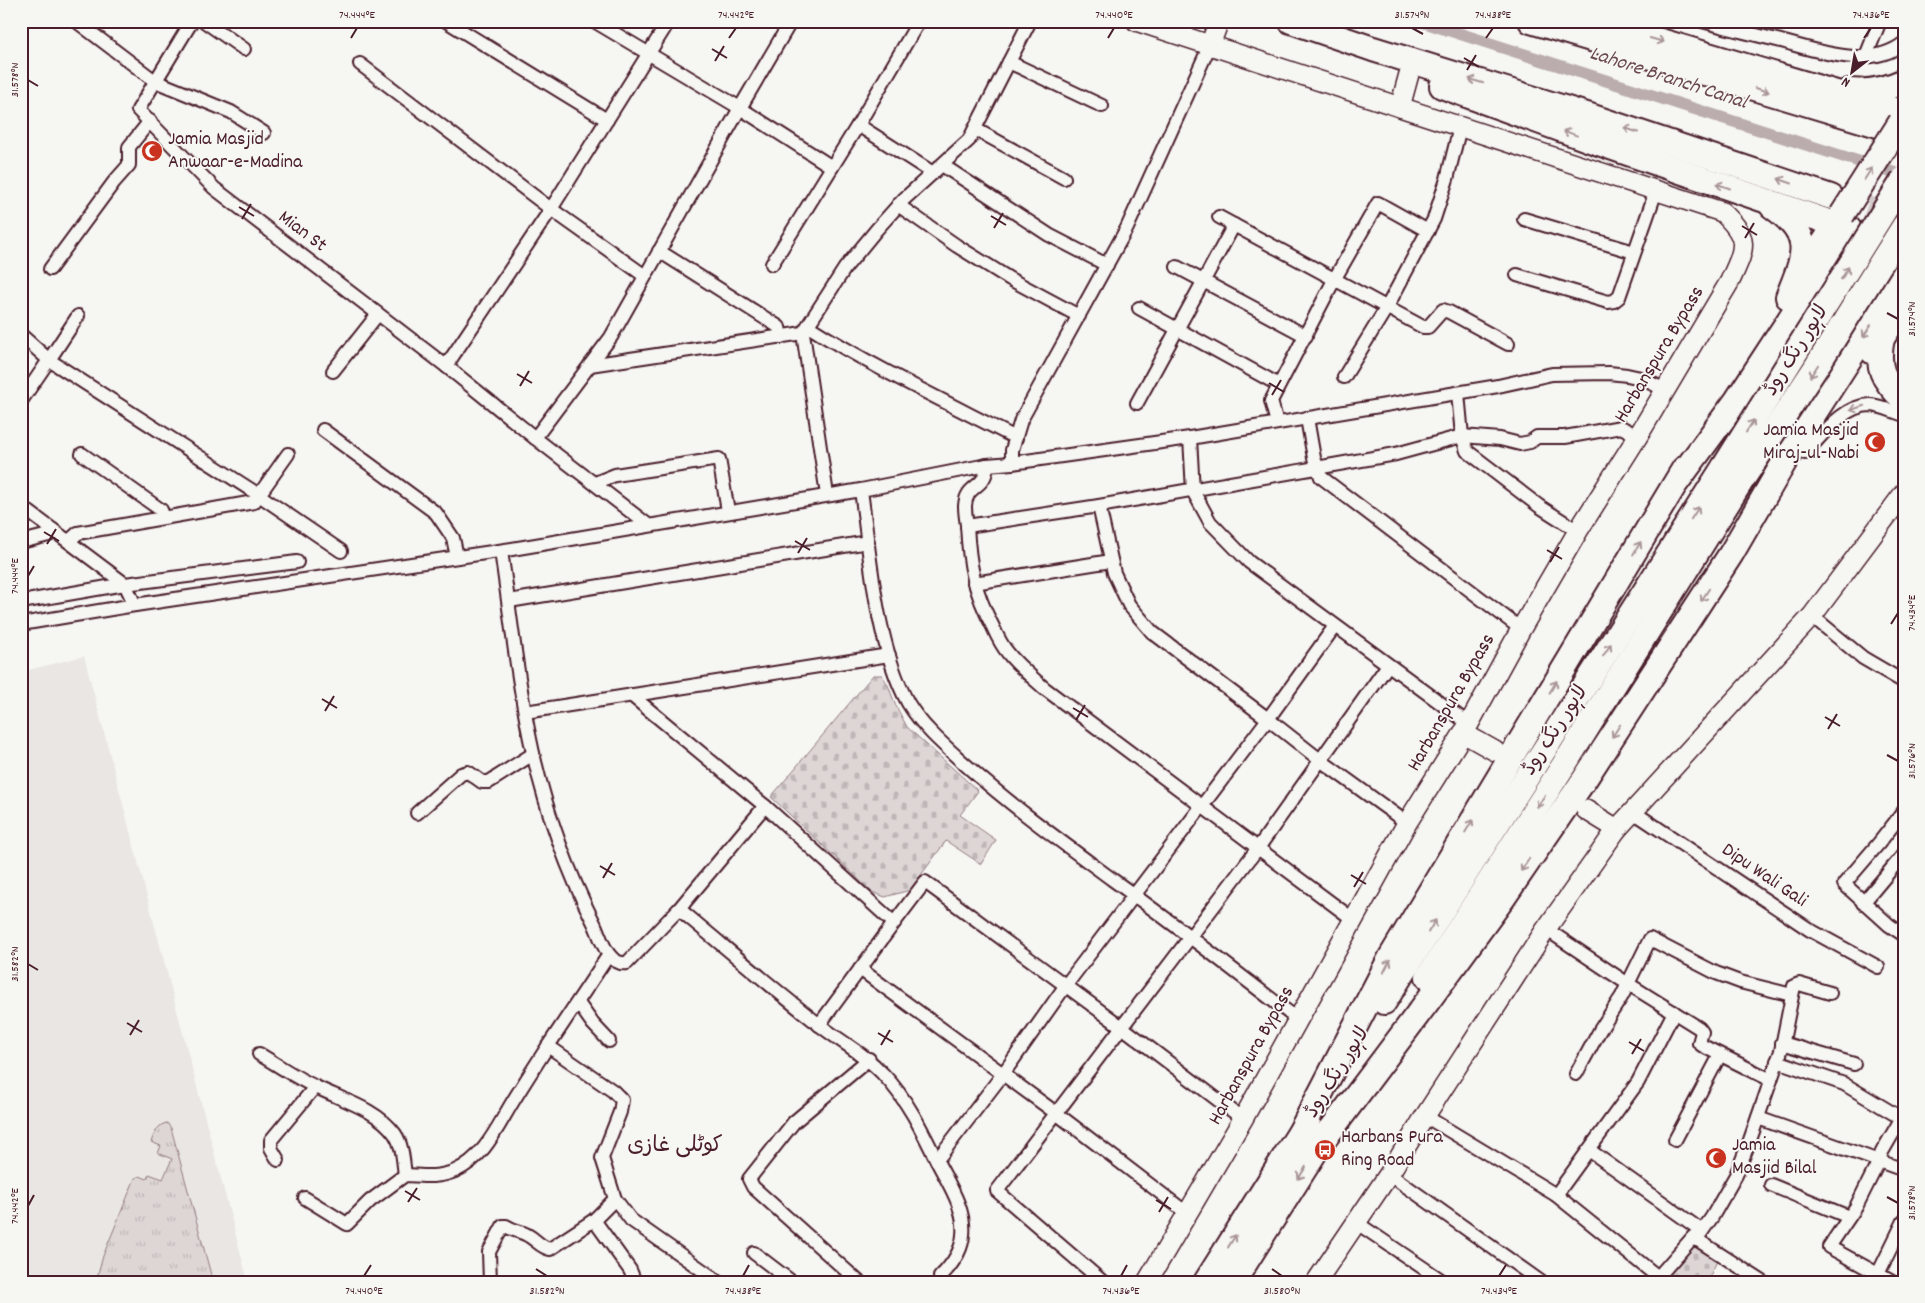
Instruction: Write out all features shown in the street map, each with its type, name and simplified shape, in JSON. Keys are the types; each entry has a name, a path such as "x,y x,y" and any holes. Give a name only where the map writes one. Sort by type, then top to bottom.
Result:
{"highway":[{"path":"1291,21 1373,50 1593,117 1836,212 1904,247"},
{"path":"1531,21 1897,120"},
{"path":"1597,22 1823,88 1897,120"},
{"path":"1373,50 1409,74 1593,141 1762,199 1836,212"},
{"path":"1823,88 1860,92 1880,89 1904,81"},
{"path":"1309,1140 1391,958 1788,297 1836,212 1897,120"},
{"name":"لاہور رنگ روڈ","path":"1206,1282 1309,1140 1732,475 1904,179"},
{"path":"1762,199 1786,216 1798,230 1803,243 1798,270 1788,297"},
{"name":"لاہور رنگ روڈ","path":"1732,475 1818,364 1904,226"},
{"path":"1676,483 1738,400 1834,253 1855,245 1871,249 1884,258 1890,268 1892,278 1892,289 1888,299 1797,440 1732,554"},
{"path":"1309,1140 1428,1002 1501,901 1589,772 1732,554 1805,453 1904,305"},
{"path":"1882,338 1879,353 1880,369 1887,383 1902,402"},
{"name":"لاہور رنگ روڈ","path":"1233,1282 1309,1140"}],"street":[{"path":"76,21 155,81 231,112 264,133"},
{"name":"Mian St","path":"192,21 138,110 214,188 446,366 535,438 648,525"},
{"path":"204,21 244,49"},
{"path":"446,21 607,120"},
{"path":"594,21 740,108 832,167"},
{"path":"446,366 551,209 669,21"},
{"path":"535,438 611,337 791,21"},
{"path":"772,264 858,125 919,21"},
{"path":"827,495 805,330 845,268 898,205 969,140 1030,21"},
{"name":"Harbanspura Bypass","path":"1136,21 1722,212 1742,234 1743,245 1742,257 1730,281 1638,436 1578,531 1466,728 1407,823 1243,1119 1147,1282"},
{"path":"1012,463 1012,450 1021,420 1127,228 1210,45 1219,21"},
{"path":"1702,21 1831,54 1866,56 1888,52 1904,43"},
{"path":"1866,56 1880,21"},
{"path":"1009,62 1102,106"},
{"path":"360,64 551,209 645,276"},
{"path":"1400,107 1409,74"},
{"path":"50,269 114,182 129,165 129,147 150,122"},
{"path":"858,125 1049,235 1106,265"},
{"path":"1344,378 1387,307 1434,219 1447,179 1460,127"},
{"path":"975,129 1064,178"},
{"path":"1517,275 1608,302 1614,302 1619,297 1656,191"},
{"path":"1276,423 1271,401 1334,280 1378,202 1428,231"},
{"path":"898,205 957,246 1010,279 1079,316"},
{"path":"1219,218 1310,264 1334,280 1424,327 1428,327 1442,310 1508,344"},
{"path":"1524,219 1634,252"},
{"path":"1137,403 1234,225"},
{"path":"659,251 779,327 781,337"},
{"path":"1177,267 1306,336"},
{"path":"1139,308 1279,385"},
{"path":"333,371 378,314"},
{"path":"21,401 78,316"},
{"path":"590,366 781,337 805,330 829,340 1016,438"},
{"path":"21,335 49,360 259,494 341,551"},
{"path":"21,624 134,605 500,550 861,490 987,465 1190,438 1458,393 1552,374 1609,373 1641,378 1665,390"},
{"path":"1458,393 1462,436 1467,451 1539,506 1578,531"},
{"path":"1805,453 1845,413 1859,407 1902,402"},
{"path":"1307,418 1314,458 1321,477 1521,629"},
{"path":"967,526 1100,506 1396,454 1462,436 1500,439 1520,444 1537,438 1565,437 1621,427 1638,436"},
{"path":"323,430 436,514 452,538 457,557"},
{"path":"1190,438 1193,490 1210,522 1249,562 1388,666 1495,751"},
{"path":"82,454 161,510 164,517"},
{"path":"69,541 78,533 254,502 288,454"},
{"path":"594,484 615,475 719,459 728,511"},
{"path":"987,465 987,475 984,481 972,488 965,506 968,553 974,583 985,613 1008,653 1044,688 1354,920"},
{"path":"861,490 878,604 889,654 907,701 914,713 933,734 1000,795 1191,936 1297,1019"},
{"path":"1316,1282 1389,1174 1424,1116 1546,929 1617,829 1812,616 1904,493"},
{"path":"21,506 125,584 134,605"},
{"path":"1100,506 1114,573 1129,605 1152,632 1320,760 1407,823"},
{"path":"21,542 49,535 53,530"},
{"path":"509,601 868,542"},
{"path":"500,550 533,754 559,843 577,890 608,956 622,964 627,963 679,909 765,806"},
{"path":"974,583 1111,560"},
{"path":"21,602 125,584 297,562"},
{"path":"1812,616 1863,658 1904,682"},
{"path":"937,1160 1003,1074 1134,895 1268,719 1335,626"},
{"path":"525,712 889,654"},
{"path":"1103,1282 997,1191 1258,848 1388,666"},
{"path":"631,695 765,806 894,923"},
{"path":"417,813 460,774 468,772 482,782 489,782 533,754"},
{"path":"1586,810 1617,829"},
{"name":"Dipu Wali Gali","path":"1632,811 1810,930 1878,967"},
{"path":"1904,811 1844,884 1889,926 1904,935"},
{"path":"1863,903 1904,854"},
{"path":"819,1025 925,882 1243,1119"},
{"path":"679,909 819,1025 869,1059 893,1084 905,1100 921,1127 955,1195 963,1221 963,1236 957,1255 950,1268 938,1280"},
{"path":"1546,929 1627,983 1700,1028 1702,1032 1699,1043 1771,1080"},
{"path":"1576,1074 1600,1030 1622,996 1650,939 1716,973 1740,982 1792,995"},
{"path":"305,1198 347,1224 370,1201 405,1175 435,1176 453,1172 473,1159 490,1142 513,1100 608,956"},
{"path":"860,969 1056,1113 1188,1214"},
{"path":"1424,1116 1556,1195 1655,1279 1693,1237 1699,1235 1736,1175 1777,1061 1794,986 1799,984 1830,994"},
{"path":"578,1003 593,1024 609,1041"},
{"path":"1556,1195 1638,1082 1674,1012"},
{"path":"1782,1043 1854,1064"},
{"path":"548,1046 613,1091 622,1100 614,1130 602,1158 615,1199 631,1220 719,1282"},
{"path":"259,1054 315,1087 361,1108 386,1124 400,1145 405,1175"},
{"path":"1675,1140 1720,1055"},
{"path":"859,1282 753,1187 749,1180 794,1122 869,1059"},
{"path":"1777,1061 1844,1084 1903,1116 1882,1152 1849,1217 1829,1247 1892,1282"},
{"path":"278,1160 270,1148 271,1140 315,1087"},
{"path":"1758,1118 1904,1170"},
{"path":"1589,1150 1760,1281"},
{"path":"1389,1174 1541,1282"},
{"path":"1771,1185 1849,1217"},
{"path":"490,1282 489,1252 503,1226 514,1232 527,1234 550,1249 594,1220 615,1199"},
{"path":"594,1220 630,1270 635,1282"},
{"path":"1878,1274 1904,1221"},
{"path":"1357,1223 1444,1282"},
{"path":"754,1253 792,1282"}],"shaded area":[{"path":"84,656 248,1282 21,1282 21,672"}],"green space":[{"path":"873,675 882,675 907,727 978,791 960,815 996,840 981,864 946,841 910,890 885,897 872,892 771,797"},
{"path":"167,1123 171,1128 213,1282 96,1282 103,1256 135,1178 140,1176 147,1179 149,1174 163,1179 172,1159 158,1153 161,1146 151,1142 159,1127"},
{"path":"1695,1246 1718,1259 1707,1282 1660,1282"}],"waterway":[{"name":"Lahore Branch Canal","path":"1420,21 1904,176"}],"tunnel":[{"path":"1832,197 1904,220"}],"place":[{"name":"Jamia Masjid Anwaar-e-Madina","path":"152,151"},
{"name":"Jamia Masjid Miraj-ul-Nabi","path":"1875,442"},
{"name":"Harbans Pura Ring Road","path":"1325,1150"},
{"name":"Jamia Masjid Bilal","path":"1716,1158"}],"district":[{"name":"کوٹلی غازی","path":"675,1146"}]}
